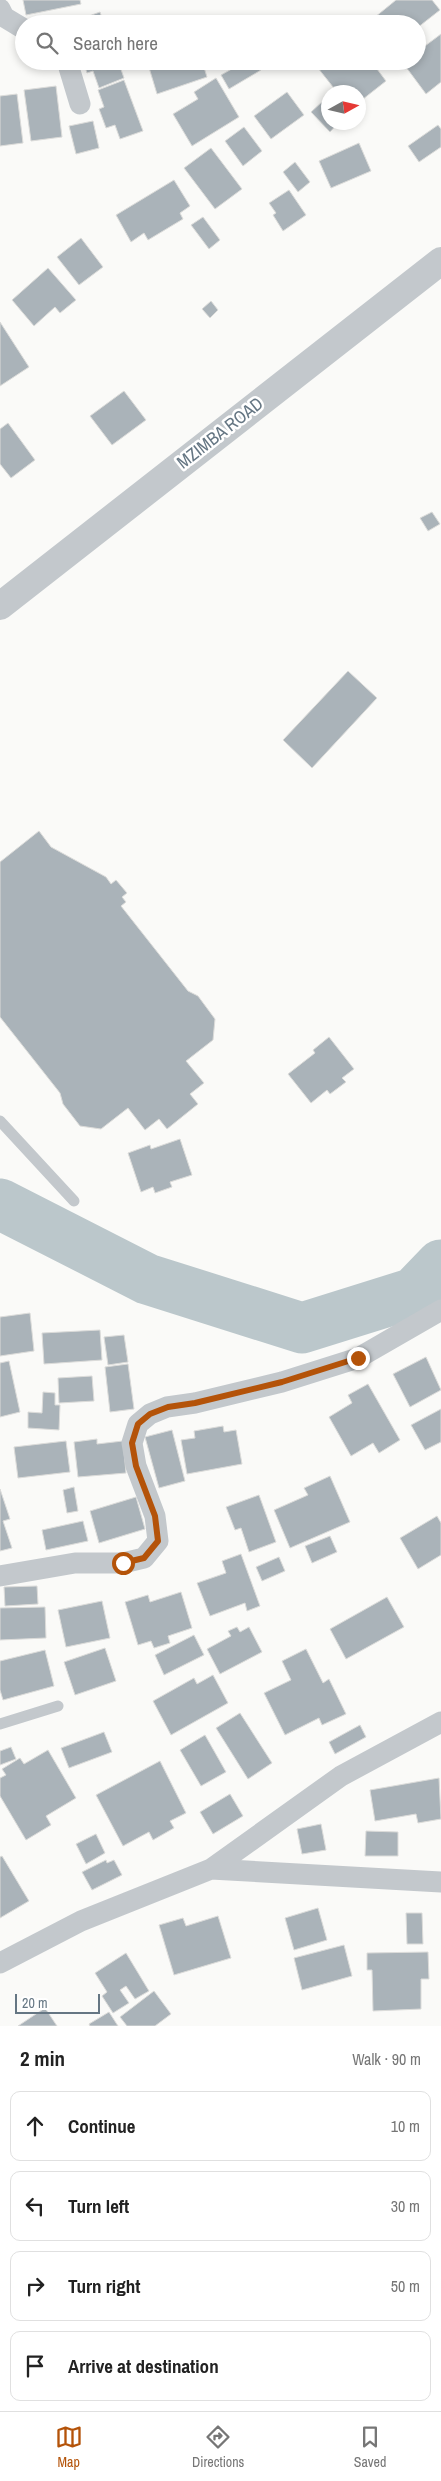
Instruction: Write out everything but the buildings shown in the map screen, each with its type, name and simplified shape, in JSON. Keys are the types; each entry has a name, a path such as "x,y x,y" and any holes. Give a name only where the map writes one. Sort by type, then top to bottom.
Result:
{"street":[{"path":"0,10 4,17 15,24"},
{"path":"70,70 80,104"},
{"name":"MZIMBA ROAD","path":"0,606 441,261"},
{"path":"0,1576 75,1563 123,1563 144,1558 158,1541 155,1516 136,1466 132,1443 138,1424 150,1414 168,1407 195,1403 282,1382 358,1358 441,1310"},
{"path":"0,1963 81,1921 211,1869 341,1776 441,1722"},
{"path":"211,1869 441,1882"}],"lane":[{"path":"0,1121 74,1201"},
{"path":"0,1724 58,1706"}],"waterway":[{"path":"0,1204 147,1279 302,1328 414,1293 441,1265"}],"route":[{"path":"123,1563 144,1558 158,1541 155,1516 136,1466 132,1443 138,1424 150,1414 168,1407 195,1403 282,1382 358,1358"}]}
